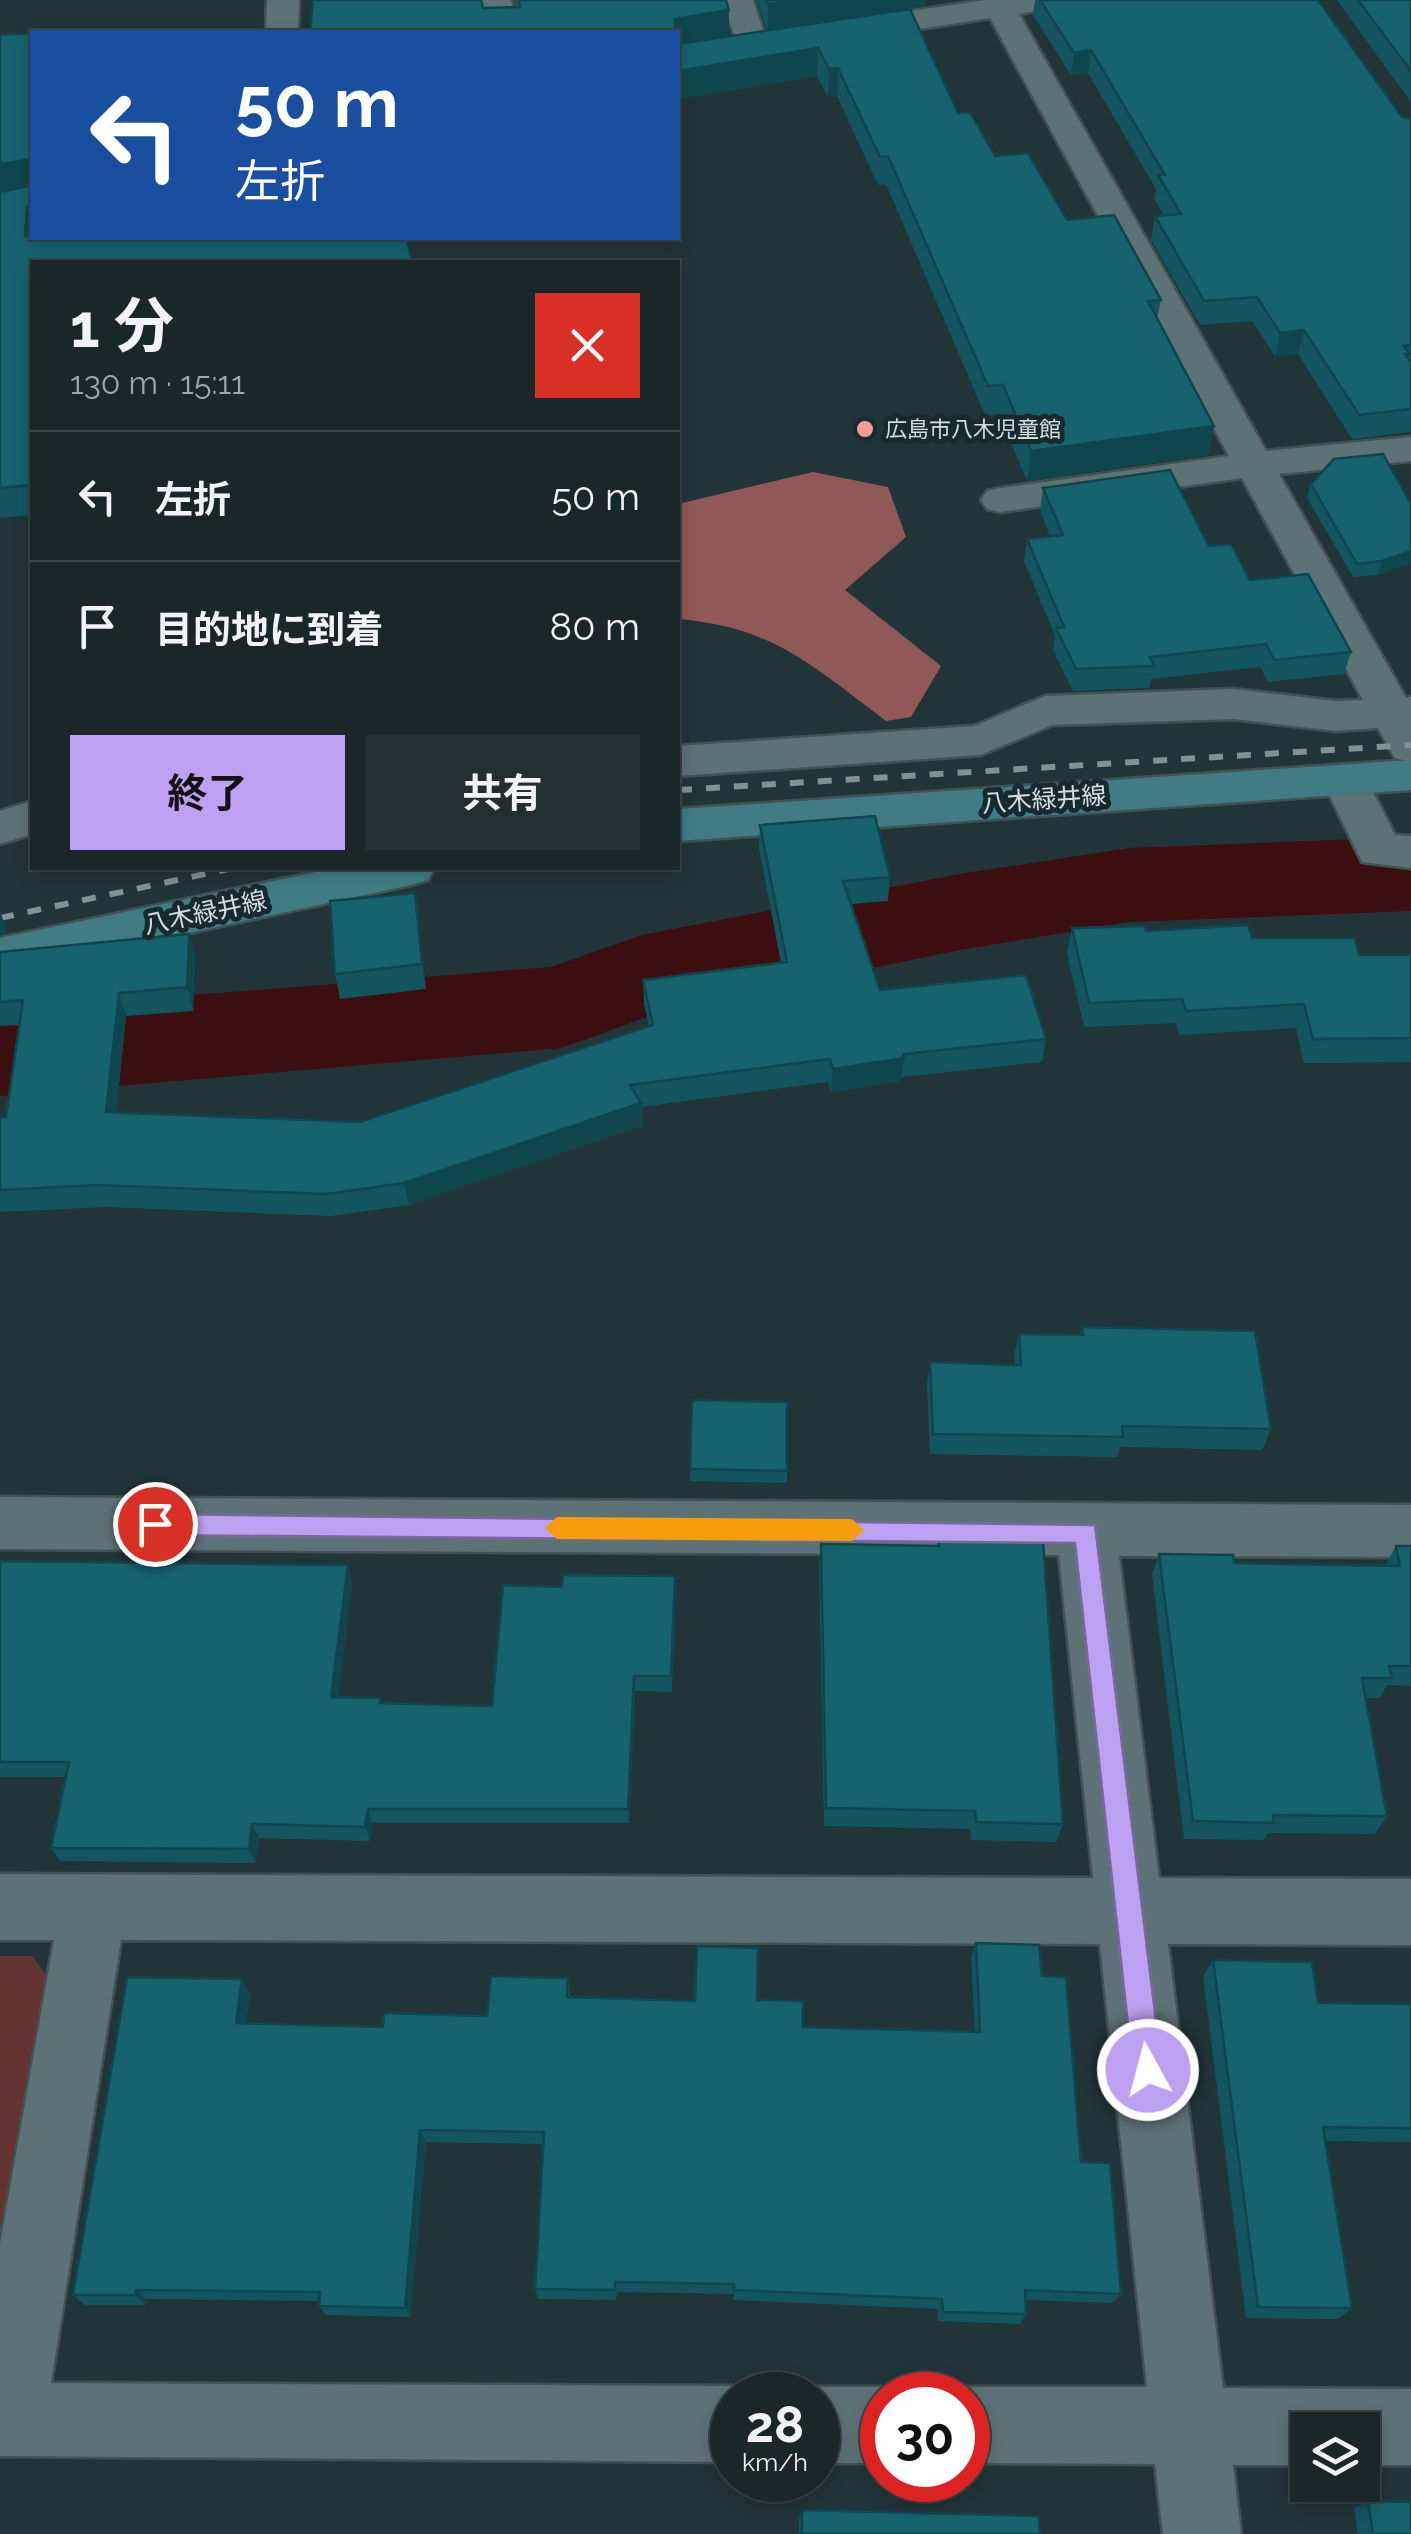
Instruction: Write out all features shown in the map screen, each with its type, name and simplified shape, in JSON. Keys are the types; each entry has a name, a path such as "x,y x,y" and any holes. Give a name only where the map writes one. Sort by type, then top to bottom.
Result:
{"main road":[{"name":"八木緑井線","path":"680,825 1411,776"},
{"name":"八木緑井線","path":"0,956 402,870"}],"street":[{"path":"282,30 284,0"},
{"path":"496,0 503,30"},
{"path":"736,0 752,45"},
{"path":"714,52 1048,0"},
{"path":"1009,4 1256,464 1405,724"},
{"path":"1002,500 1256,464 1411,449"},
{"path":"680,762 981,740 1046,711 1233,704 1405,724"},
{"path":"1346,780 1380,850 1411,852"},
{"path":"0,828 30,818"},
{"path":"0,1523 1411,1531"},
{"path":"1086,1532 1202,2534"},
{"path":"0,1908 1411,1912"},
{"path":"94,1908 7,2421 710,2424"},
{"path":"990,2425 1411,2427"}],"shaded area":[{"path":"813,472 888,487 906,537 845,590 941,666 911,717 886,721 813,667 766,640 711,623 680,619 680,504"},
{"path":"0,1956 32,1956 59,1992 0,2282"}],"building":[{"path":"313,0 481,0 483,8 520,7 519,0 726,0 729,10 675,19 675,30 310,30"},
{"path":"1040,0 1318,0 1402,117 1411,119 1411,345 1404,346 1411,362 1411,409 1359,415 1304,330 1280,333 1257,297 1204,301 1155,216 1181,214 1158,175 1165,175 1091,50 1074,53"},
{"path":"1358,0 1411,0 1411,71"},
{"path":"910,9 958,113 970,112 995,156 1028,153 1067,220 1114,215 1161,300 1148,301 1214,426 1031,451 1003,385 988,386 888,156 880,157 838,68 829,69 818,48 680,71 680,44"},
{"path":"30,33 30,207 25,236 30,236 30,240 406,240 412,260 30,260 30,485 0,488 0,192 28,186 27,160 0,164 0,35"},
{"path":"1383,454 1411,504 1411,551 1357,564 1311,484 1334,459"},
{"path":"1170,470 1209,546 1231,544 1250,580 1308,574 1351,652 1274,660 1266,644 1150,657 1154,666 1076,669 1056,628 1064,627 1027,539 1063,535 1043,488"},
{"path":"875,816 890,877 843,881 880,990 1026,975 1046,1039 903,1054 904,1058 833,1069 830,1059 630,1085 641,1103 404,1183 326,1194 98,1185 0,1190 0,1118 6,1117 23,1000 0,1002 0,952 189,934 187,987 119,993 106,1112 360,1122 653,1025 643,980 787,962 760,825"},
{"path":"415,893 422,964 335,974 330,901"},
{"path":"1248,925 1252,938 1355,938 1359,955 1411,955 1411,1038 1313,1039 1304,1004 1186,1011 1182,999 1089,1003 1072,928 1145,926 1146,931"},
{"path":"1082,1327 1255,1331 1271,1429 1122,1426 1123,1437 933,1434 930,1362 1021,1365 1019,1334 1083,1335"},
{"path":"692,1400 787,1402 787,1471 690,1469"},
{"path":"938,1538 1043,1540 1063,1824 976,1822 975,1811 826,1808 821,1544 939,1546"},
{"path":"1396,1546 1411,1546 1411,1666 1389,1666 1392,1678 1362,1678 1387,1816 1273,1815 1274,1823 1193,1821 1159,1554 1233,1555 1234,1563 1400,1566"},
{"path":"0,1561 348,1565 331,1697 381,1698 380,1703 492,1706 503,1585 562,1587 563,1575 675,1576 671,1676 634,1676 628,1809 368,1809 365,1827 252,1824 249,1849 51,1848 69,1762 0,1762"},
{"path":"976,1943 1039,1945 1042,1976 1066,1977 1081,2162 1110,2163 1121,2294 1025,2290 1026,2314 943,2312 942,2299 734,2290 734,2284 615,2282 615,2290 535,2289 544,2132 420,2130 405,2308 319,2306 320,2292 136,2290 135,2295 73,2295 127,1977 242,1979 236,2023 383,2027 384,2013 487,2016 491,1976 568,1978 567,1997 695,2001 697,1946 758,1948 757,2000 803,2001 803,2027 980,2032"},
{"path":"1213,1960 1312,1962 1318,2003 1411,2004 1411,2128 1323,2127 1352,2308 1258,2307"},
{"path":"1368,2502 1411,2502 1411,2534 1373,2534"},
{"path":"802,2510 1039,2516 1040,2534 802,2534"}],"waterway":[{"path":"0,1053 562,1007 642,975 960,912 1129,885 1411,874"}],"railway":[{"path":"680,790 1411,745"},
{"path":"0,918 224,870"}],"slow traffic":[{"path":"557,1528 852,1530"}],"place":[{"name":"広島市八木児童館","path":"865,429"}],"route":[{"path":"155,1524 1086,1532 1148,2070"}]}
